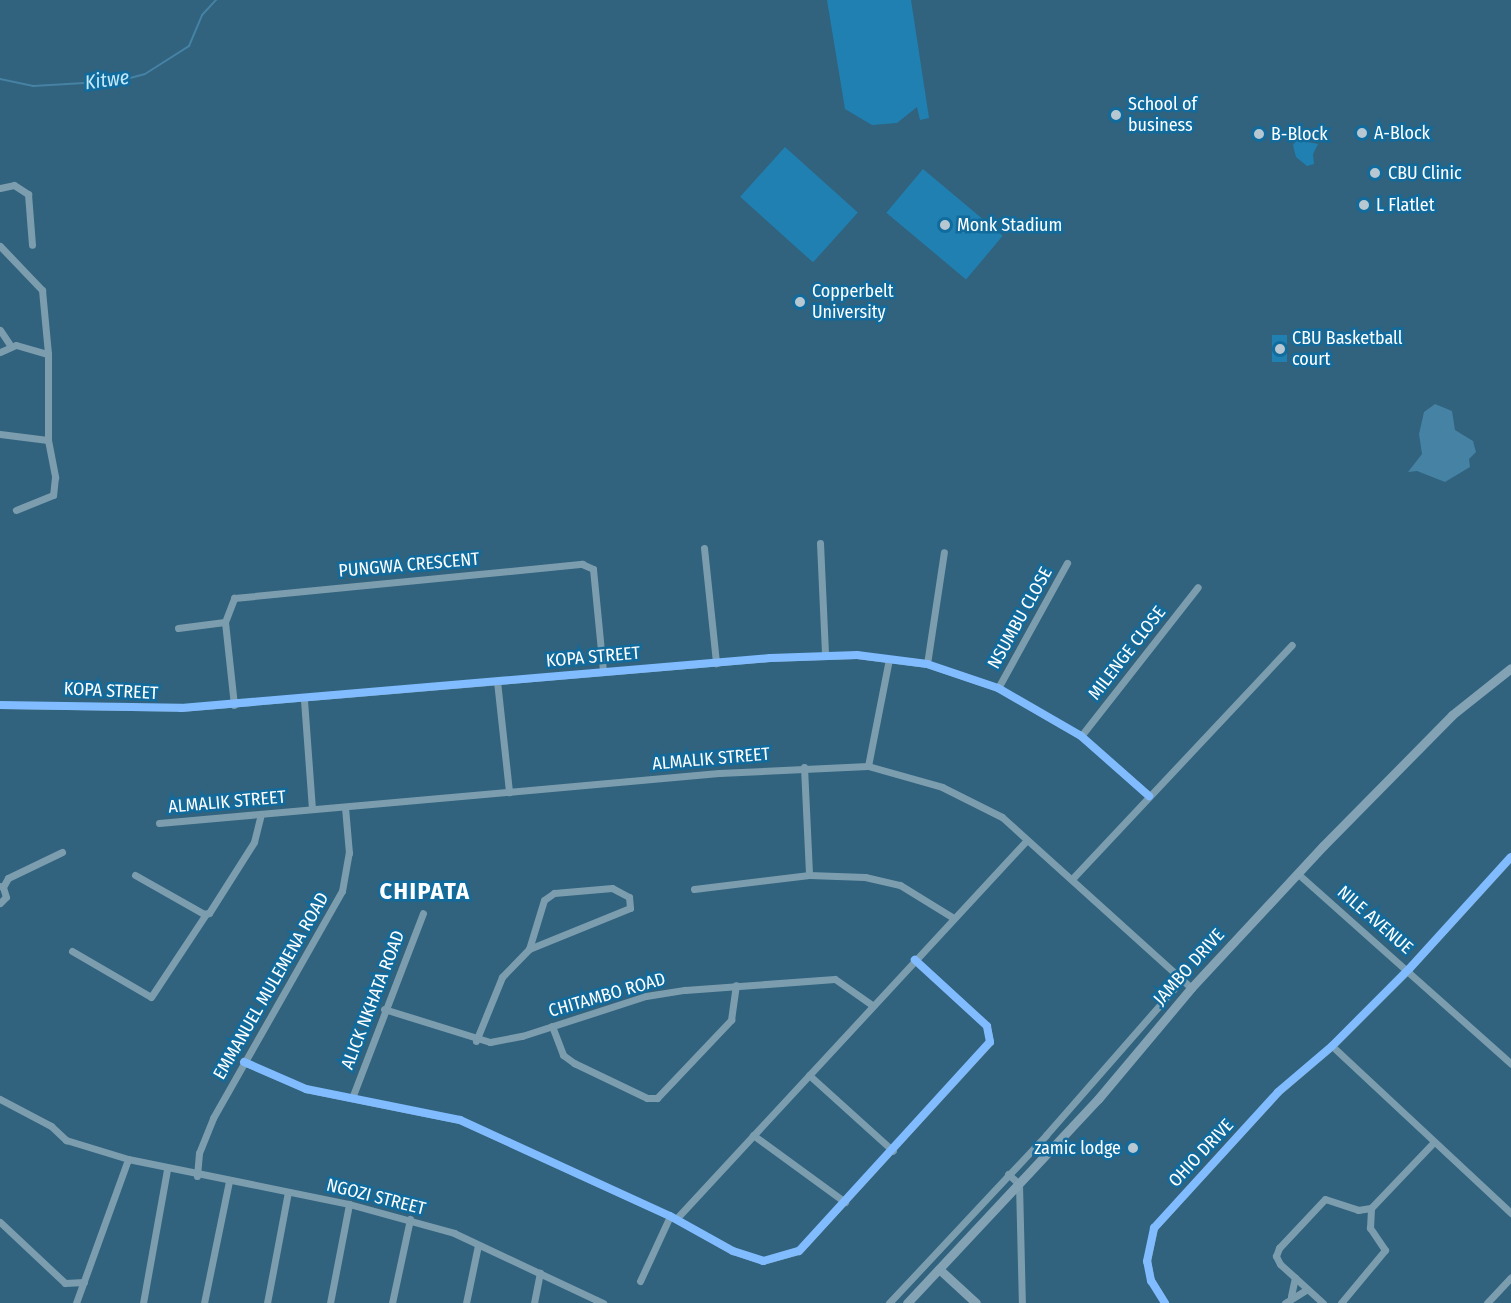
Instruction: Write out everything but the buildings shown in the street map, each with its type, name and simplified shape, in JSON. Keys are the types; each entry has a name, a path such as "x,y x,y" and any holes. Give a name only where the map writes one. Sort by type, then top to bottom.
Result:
{"main road":[{"name":"JAMBO DRIVE","path":"907,1303 1019,1184 1191,988 1297,873 1452,715 1511,668"},
{"path":"939,1269 976,1303"}],"street":[{"path":"0,188 14,185 28,194 32,245"},
{"path":"0,246 42,290 48,354 48,440 55,477 53,495 16,510"},
{"path":"0,330 10,345 48,354"},
{"path":"0,352 10,345"},
{"path":"0,434 48,440"},
{"path":"820,543 825,654"},
{"path":"704,548 716,663"},
{"path":"927,664 944,552"},
{"name":"NSUMBU CLOSE","path":"998,688 1067,562"},
{"name":"PUNGWA CRESCENT","path":"225,622 230,603 242,595 582,564 593,569 603,671"},
{"name":"MILENGE CLOSE","path":"1080,736 1198,587"},
{"path":"178,628 225,622 234,705"},
{"path":"1071,879 1292,645"},
{"name":"KOPA STREET","path":"0,705 152,709 234,705 603,671 825,654 889,658 927,664 998,688 1080,736 1149,796"},
{"path":"868,766 889,658"},
{"path":"497,681 509,792"},
{"path":"304,700 312,809"},
{"name":"ALMALIK STREET","path":"159,823 804,767 868,766 974,800 1002,817 1191,988"},
{"path":"804,767 809,875"},
{"name":"EMMANUEL MULEMENA ROAD","path":"197,1176 199,1153 206,1134 244,1062 342,891 349,853 345,807"},
{"path":"72,951 151,997 254,842 261,814"},
{"path":"640,1281 673,1218 753,1135 952,917 1026,841"},
{"path":"0,903 6,897 2,887 8,878 62,852"},
{"name":"OHIO DRIVE","path":"1165,1303 1151,1281 1147,1261 1147,1244 1154,1228 1278,1092 1332,1046 1408,969 1511,857"},
{"name":"NILE AVENUE","path":"1297,873 1408,969 1510,1062"},
{"path":"135,875 206,914"},
{"path":"694,889 809,875 865,877 900,885 952,917"},
{"path":"476,1041 502,976 529,949 630,908 629,897 612,888 554,893 544,900 529,949"},
{"name":"ALICK NKHATA ROAD","path":"352,1098 384,1009 423,913"},
{"path":"244,1062 291,1085 460,1120 673,1218 733,1251 763,1261 799,1251 893,1151 990,1042 987,1026 915,960"},
{"name":"CHITAMBO ROAD","path":"384,1009 476,1041 504,1041 646,996 736,985 835,979 872,1005"},
{"name":"JAMBO DRIVE","path":"889,1303 1182,981"},
{"path":"552,1026 563,1055 574,1063 647,1098 657,1098 731,1020 736,985"},
{"path":"1332,1046 1433,1143 1511,1213"},
{"path":"809,1074 893,1151"},
{"name":"NGOZI STREET","path":"0,1099 51,1126 66,1140 128,1159 197,1176 229,1180 349,1204 410,1219 478,1245 603,1303"},
{"path":"753,1135 845,1202"},
{"path":"1323,1303 1276,1256 1325,1199 1358,1210 1371,1208 1433,1143"},
{"path":"76,1303 128,1159"},
{"path":"143,1303 167,1169"},
{"path":"1008,1174 1019,1184 1022,1303"},
{"path":"204,1303 229,1180"},
{"path":"267,1303 288,1192"},
{"path":"330,1303 349,1204"},
{"path":"1341,1303 1385,1250 1370,1228 1371,1208"},
{"path":"392,1303 410,1219"},
{"path":"0,1222 65,1283 84,1282"},
{"path":"466,1303 478,1245"},
{"path":"929,1259 939,1269"},
{"path":"534,1303 540,1274"},
{"path":"1291,1296 1295,1277"},
{"path":"1487,1303 1511,1277"},
{"path":"1285,1303 1291,1296 1307,1289"}],"shaded area":[{"path":"827,0 911,0 929,118 920,120 917,107 897,123 872,125 845,109"},
{"path":"1297,140 1318,144 1313,154 1314,164 1307,166 1296,157 1293,145"},
{"path":"785,147 858,213 813,262 740,197"},
{"name":"Monk Stadium","path":"923,169 1003,236 966,280 886,213"},
{"name":"CBU Basketball court","path":"1272,335 1287,335 1287,362 1272,362"},
{"path":"1435,404 1452,411 1455,430 1473,441 1476,452 1469,459 1470,467 1445,482 1417,471 1408,472 1422,454 1419,434 1424,412"}],"waterway":[{"name":"Kitwe","path":"0,79 33,86 119,81 145,74 189,46 202,15 216,0"}],"cycle path":[{"path":"0,705 181,708 770,658 857,655 927,664 998,688 1081,736 1149,796"},
{"path":"1165,1303 1151,1281 1147,1261 1154,1228 1278,1092 1332,1046 1409,969 1511,857"},
{"path":"244,1062 306,1089 460,1120 670,1216 733,1251 763,1261 799,1251 990,1042 987,1026 915,960"}],"place":[{"name":"School of business","path":"1116,115"},
{"name":"A-Block","path":"1362,133"},
{"name":"B-Block","path":"1259,134"},
{"name":"CBU Clinic","path":"1375,173"},
{"name":"L Flatlet","path":"1364,205"},
{"name":"Monk Stadium","path":"945,225"},
{"name":"Copperbelt University","path":"800,302"},
{"name":"CBU Basketball court","path":"1280,349"},
{"name":"zamic lodge","path":"1133,1148"}],"district":[{"name":"CHIPATA","path":"425,892"}]}
